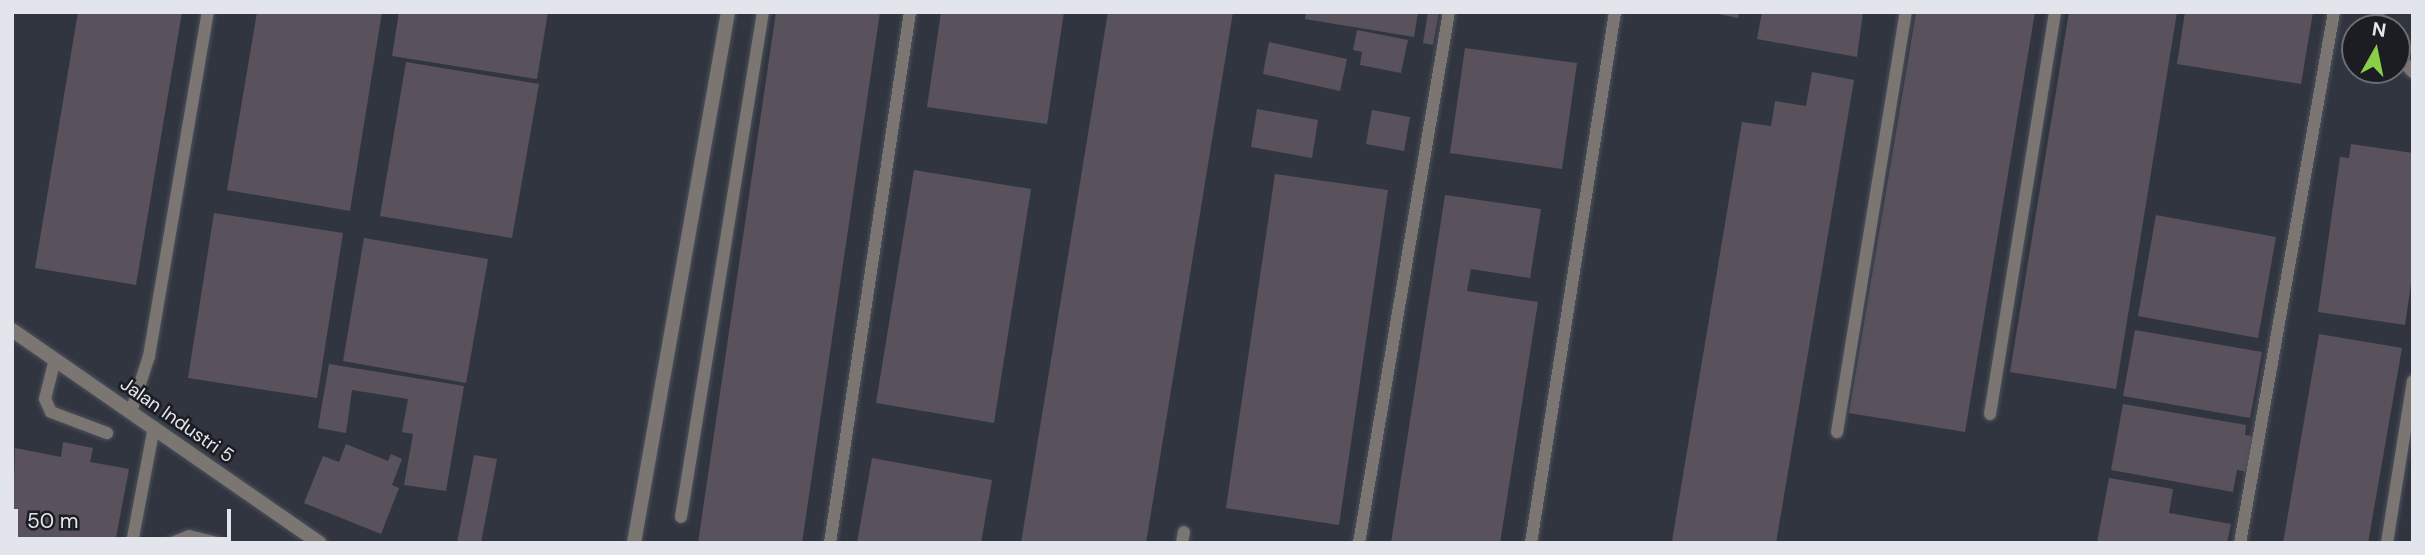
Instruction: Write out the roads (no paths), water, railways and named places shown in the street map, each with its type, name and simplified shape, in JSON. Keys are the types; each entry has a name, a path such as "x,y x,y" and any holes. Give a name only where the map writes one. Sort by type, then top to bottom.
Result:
{"street":[{"path":"634,543 727,12"},
{"name":"Jalan Industri 5","path":"12,330 154,427 301,536 320,543"}],"lane":[{"path":"131,412 149,356 208,12"},
{"path":"681,517 763,12"},
{"path":"830,543 910,12"},
{"path":"1359,543 1449,12"},
{"path":"1531,543 1615,12"},
{"path":"1837,432 1906,12"},
{"path":"1990,414 2055,12"},
{"path":"2240,543 2334,12"},
{"path":"55,359 45,399 51,412 107,433"},
{"path":"2387,543 2413,381"},
{"path":"132,543 154,427"},
{"path":"173,543 189,536 217,543"}]}
